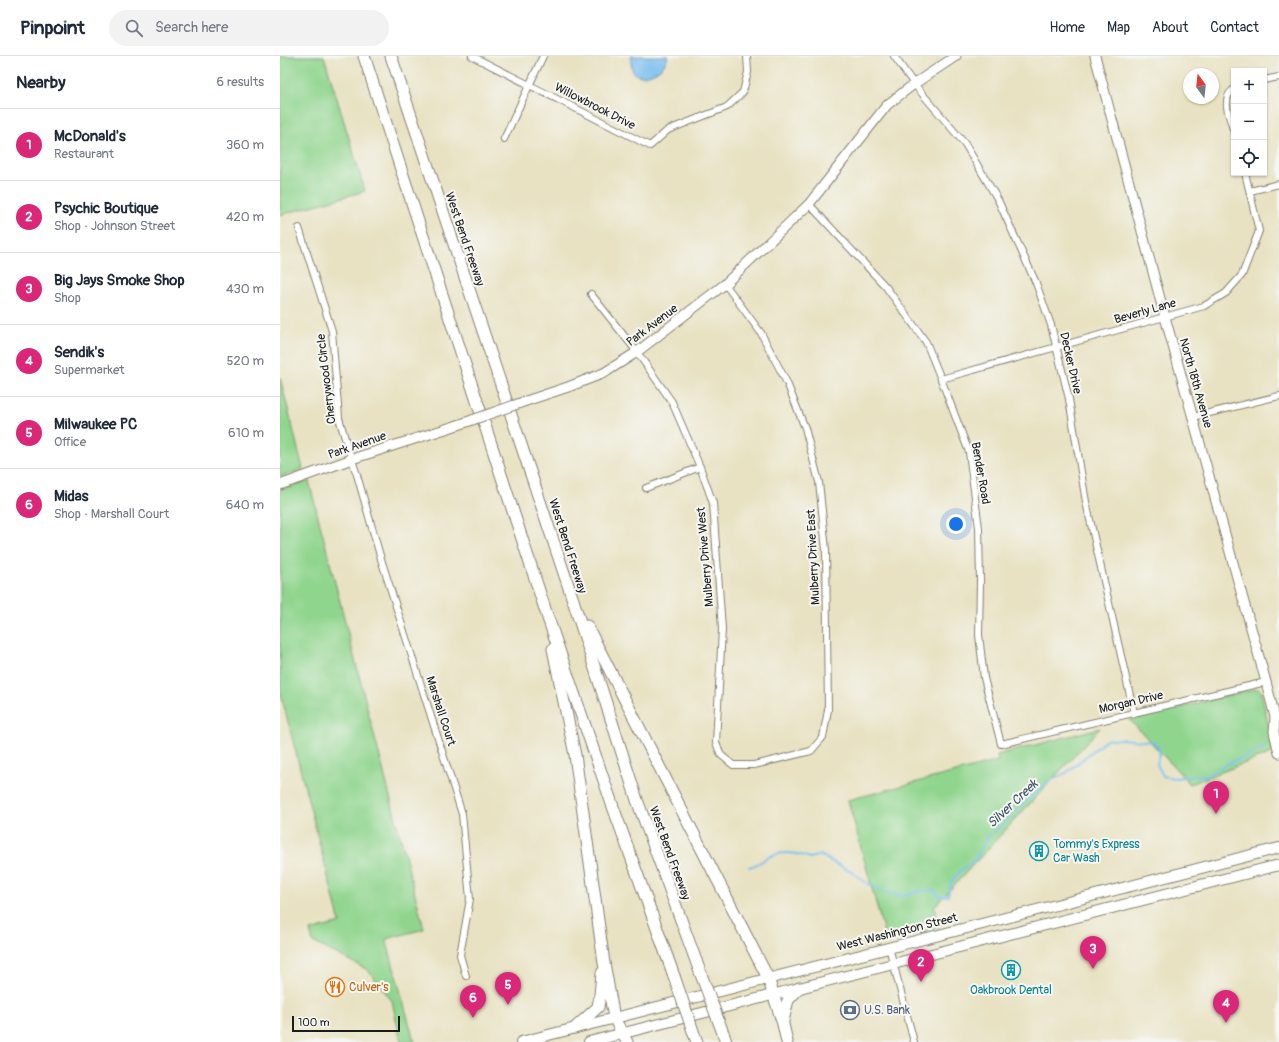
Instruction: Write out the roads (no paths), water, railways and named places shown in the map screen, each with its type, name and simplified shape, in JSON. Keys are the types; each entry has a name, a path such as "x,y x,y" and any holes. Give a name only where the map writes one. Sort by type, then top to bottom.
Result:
{"highway":[{"path":"364,56 547,615 612,804 696,1038"},
{"name":"West Bend Freeway","path":"391,56 572,597 637,800 725,1038"},
{"path":"572,597 768,978 783,1024 786,1042"},
{"path":"547,615 551,642 575,755 604,963 614,1018 625,1038"},
{"path":"575,1028 598,1007 604,963"},
{"path":"783,1024 788,1000 800,988"}],"main road":[{"name":"West Washington Street","path":"521,1042 1279,848"},
{"path":"589,1042 625,1038 800,988 1279,865"}],"street":[{"name":"Willowbrook Drive","path":"472,56 650,146 668,130 727,107 743,92 748,72 748,56"},
{"path":"504,139 543,56"},
{"name":"Decker Drive","path":"894,56 914,84 965,144 998,200 1036,283 1051,325 1068,399 1086,502 1134,713"},
{"name":"Park Avenue","path":"280,485 352,459 526,402 604,373 637,352 725,284 809,204 887,105 914,84 956,56"},
{"name":"North 18th Avenue","path":"1095,56 1165,317 1277,720 1274,732 1279,753"},
{"path":"1267,79 1279,77"},
{"path":"1231,91 1229,92 1226,101 1231,120"},
{"name":"Beverly Lane","path":"942,378 1204,306 1226,293 1242,275 1259,231 1246,176"},
{"path":"1250,191 1279,184"},
{"name":"Bender Road","path":"809,204 886,287 926,342 942,378 969,452 979,528 979,635 984,678 1000,744"},
{"name":"Cherrywood Circle","path":"299,228 332,331 339,418 352,459"},
{"name":"Mulberry Drive East","path":"721,755 733,765 754,766 811,751 823,737 828,710 826,550 819,482 805,428 787,383 761,333 725,284"},
{"name":"Mulberry Drive West","path":"591,294 637,352 672,402 700,467 713,503 722,629 716,742 721,755"},
{"path":"1193,417 1279,396"},
{"name":"Marshall Court","path":"352,459 381,559 462,814 470,899 460,955 466,976"},
{"path":"646,488 700,467"},
{"name":"Morgan Drive","path":"1000,744 1266,682"},
{"path":"889,947 914,1042"}],"water":[{"path":"631,56 668,56 665,64 661,68 653,73 643,76 638,75 632,69"}],"waterway":[{"name":"Silver Creek","path":"749,867 769,857 784,853 810,858 820,855 853,873 868,884 885,892 903,896 921,891 934,890 939,896 948,896 951,882 961,870 975,860 991,833 1003,825 1013,813 1049,781 1066,773 1106,740 1121,739 1154,742 1160,750 1157,764 1163,776 1174,778 1207,775 1226,764 1241,759 1264,748"}],"place":[{"name":"McDonald's","path":"1216,814"},
{"name":"Tommy's Express Car Wash","path":"1039,851"},
{"name":"Big Jays Smoke Shop","path":"1093,969"},
{"name":"Oakbrook Dental","path":"1011,970"},
{"name":"Psychic Boutique","path":"921,982"},
{"name":"Culver's","path":"335,987"},
{"name":"Milwaukee PC","path":"508,1005"},
{"name":"U.S. Bank","path":"850,1010"},
{"name":"Midas","path":"473,1018"},
{"name":"Sendik's","path":"1226,1023"}]}
